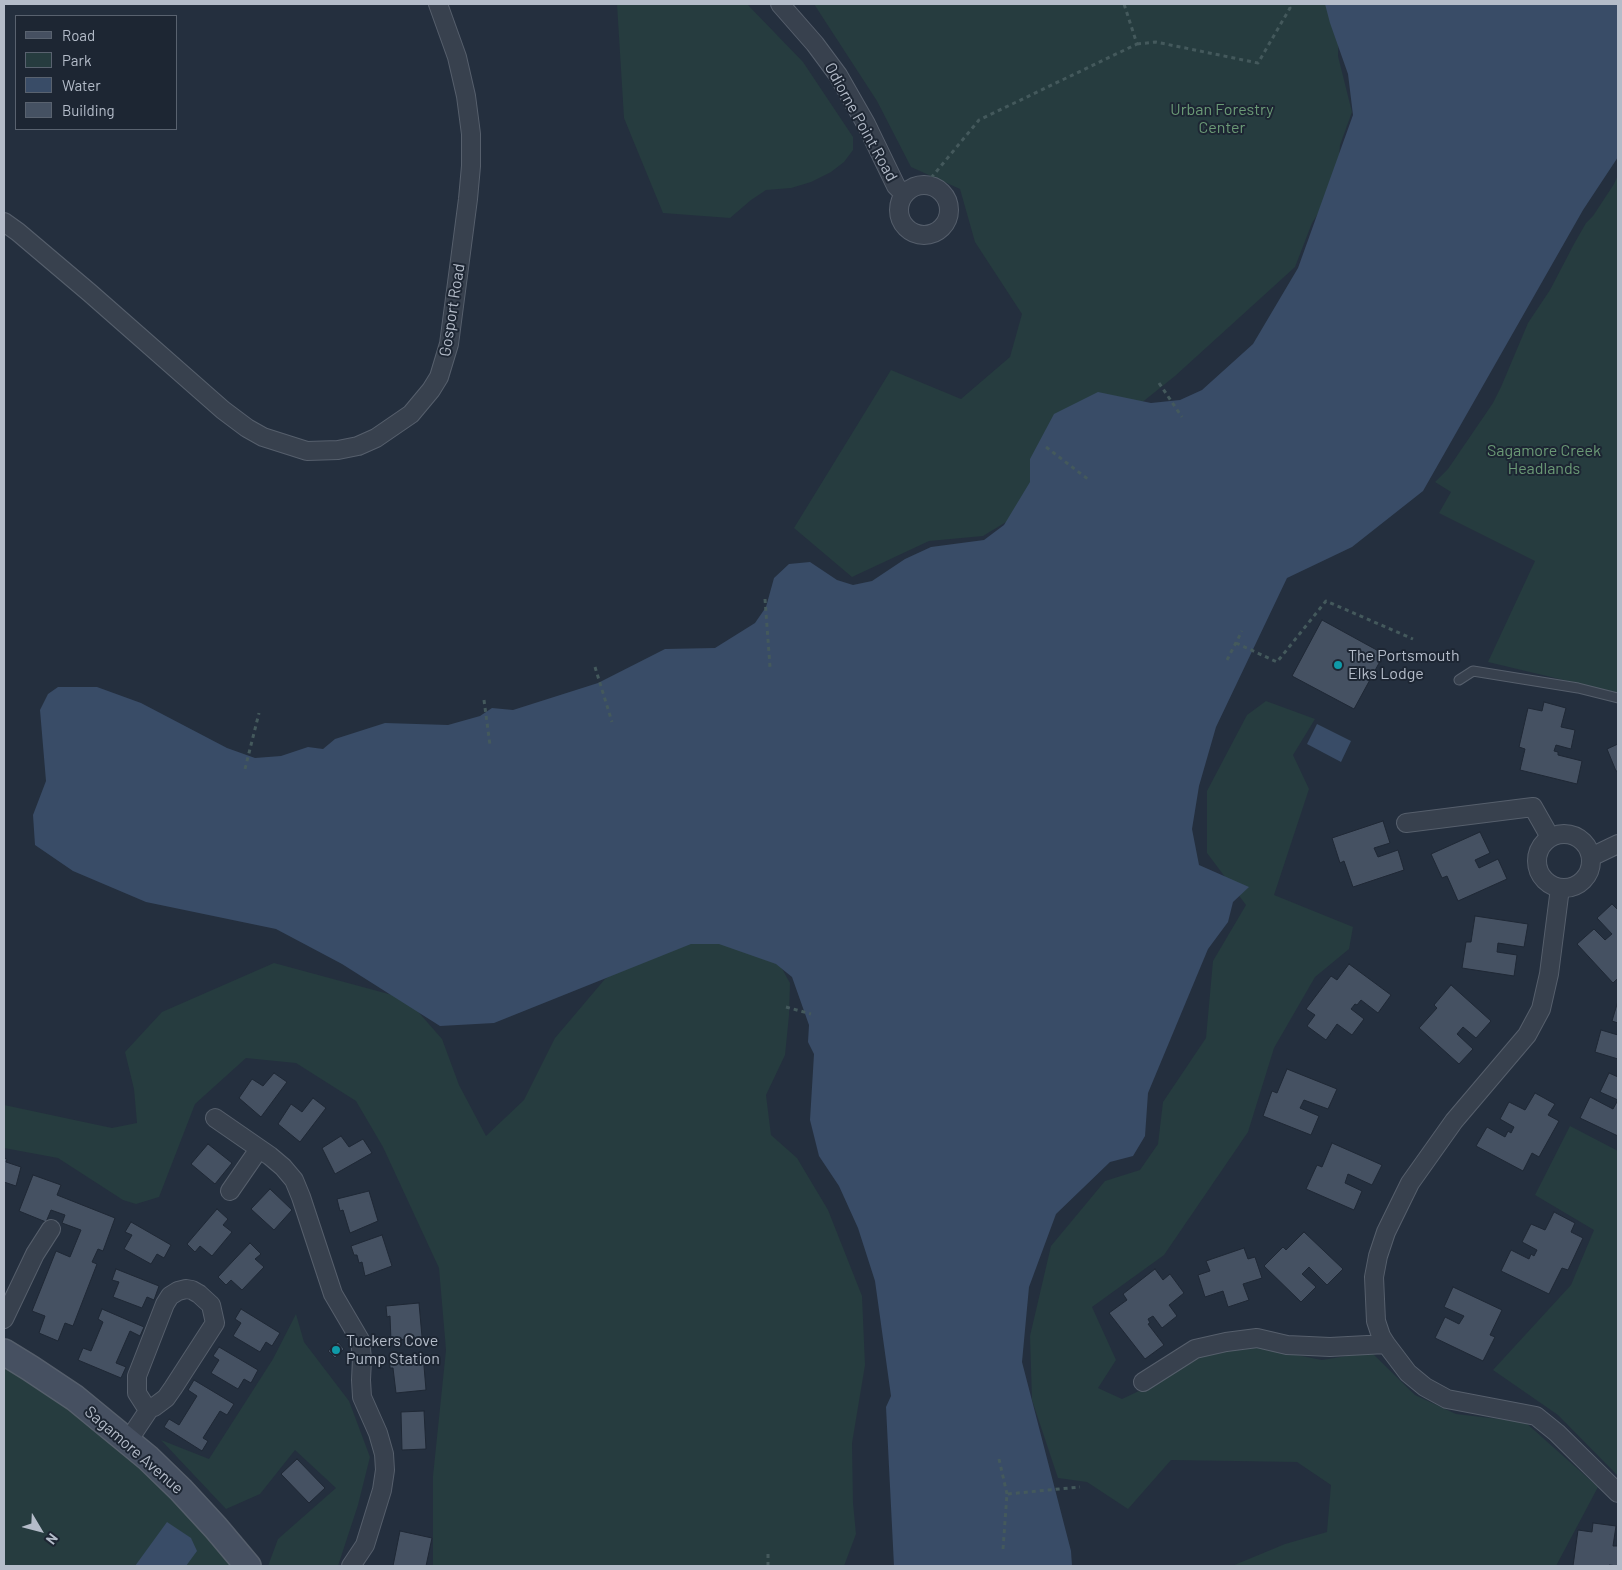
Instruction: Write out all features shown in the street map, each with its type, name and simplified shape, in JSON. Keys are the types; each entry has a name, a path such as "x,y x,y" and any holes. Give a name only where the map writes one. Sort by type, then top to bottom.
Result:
{"main road":[{"name":"Sagamore Avenue","path":"4,1352 75,1398 128,1441 181,1490 248,1566"}],"street":[{"name":"Gosport Road","path":"4,222 90,293 223,410 263,438 307,451 338,450 358,446 376,438 411,414 431,390 439,377 449,344 468,199 471,166 470,134 466,96 457,56 438,4"},
{"name":"Odiorne Point Road","path":"780,4 815,44 838,76 866,124 896,186 904,194"},
{"name":"Odiorne Point Road","path":"926,184 934,186 941,191 949,206 945,223 932,233 924,235 916,234 909,230 903,224 900,217 900,202 904,194 917,185 926,184"},
{"path":"1406,823 1533,807 1550,837"},
{"path":"1562,834 1573,835 1582,840 1591,856 1591,866 1587,875 1580,883 1570,888 1560,888 1550,884 1542,877 1537,868 1537,856 1542,845 1550,837 1562,834"},
{"path":"1591,856 1618,844"},
{"path":"1560,888 1549,974 1541,1008 1527,1034 1454,1121 1410,1183 1386,1232 1378,1256 1374,1277 1376,1321 1386,1344 1408,1373 1425,1387 1447,1399 1536,1416 1557,1433 1618,1493"},
{"path":"215,1118 283,1167 294,1180 333,1294 360,1340 362,1397 378,1433 384,1454 385,1470 382,1490 365,1545 351,1566"},
{"path":"230,1191 259,1149"},
{"path":"4,1319 8,1298 52,1229"},
{"path":"128,1441 150,1408 166,1398 215,1323 212,1305 192,1290 178,1291 170,1296 165,1304 137,1376 137,1393 144,1404 150,1408"},
{"path":"1143,1382 1195,1349 1226,1342 1258,1338 1287,1345 1330,1347 1386,1344"}],"lane":[{"path":"1459,680 1474,671 1578,688 1618,698"}],"path":[{"path":"1124,4 1137,44"},
{"path":"926,184 979,120 1137,44 1156,42 1258,64 1290,8 1289,4"},
{"path":"1159,384 1182,417"},
{"path":"1046,447 1089,480"},
{"path":"765,599 770,667"},
{"path":"1236,644 1277,662 1326,601 1413,639"},
{"path":"1227,660 1242,631"},
{"path":"595,666 612,722"},
{"path":"484,700 490,745"},
{"path":"245,768 259,713"},
{"path":"786,1008 810,1014"},
{"path":"999,1459 1007,1494 1002,1549"},
{"path":"1007,1494 1080,1488"},
{"path":"768,1554 768,1566"}],"green space":[{"path":"617,4 747,4 803,62 853,137 853,150 844,162 831,172 811,182 791,188 766,190 730,218 663,213 624,118"},
{"name":"Urban Forestry Center","path":"814,4 1335,4 1339,20 1338,56 1352,112 1340,145 1337,177 1312,223 1295,267 1175,376 1125,416 1011,519 983,536 929,541 852,577 794,528 891,370 961,399 1010,357 1022,314 975,242 960,189 911,167 877,101"},
{"name":"Sagamore Creek Headlands","path":"1618,175 1618,693 1488,662 1535,561 1439,513 1451,492 1435,482 1448,469 1493,403 1528,323 1550,290 1586,223 1593,216"},
{"path":"1266,701 1315,719 1293,755 1309,789 1274,895 1353,927 1349,949 1315,977 1274,1048 1248,1132 1164,1255 1092,1307 1116,1360 1098,1388 1122,1399 1158,1382 1198,1355 1256,1347 1322,1360 1371,1352 1415,1395 1456,1414 1525,1422 1598,1487 1556,1566 1232,1566 1285,1544 1327,1532 1331,1485 1297,1462 1171,1460 1128,1509 1087,1482 1058,1478 1032,1400 1030,1336 1051,1246 1105,1181 1140,1170 1158,1144 1163,1102 1206,1038 1213,961 1246,905 1207,853 1207,791 1247,715"},
{"path":"676,937 772,951 790,983 785,1055 766,1095 771,1135 797,1158 828,1210 862,1296 865,1365 852,1443 853,1503 856,1534 844,1566 433,1566 433,1476 446,1350 439,1268 383,1147 356,1101 296,1063 246,1058 195,1104 159,1197 136,1204 123,1200 58,1158 4,1148 4,1105 112,1128 137,1123 134,1089 125,1052 162,1012 274,963 407,999 442,1039 459,1085 486,1136 524,1100 555,1038 605,979"},
{"path":"1570,1126 1618,1151 1618,1476 1558,1415 1493,1370 1571,1285 1594,1230 1535,1195"},
{"path":"296,1314 304,1342 349,1401 370,1457 358,1505 338,1566 268,1566 278,1539 336,1488 295,1450 260,1494 226,1509 161,1440 209,1459 273,1359"},
{"path":"4,1365 101,1427 184,1509 231,1566 4,1566"}],"water":[{"path":"1325,4 1618,4 1618,157 1583,210 1423,491 1352,547 1287,578 1216,727 1199,786 1192,829 1199,865 1249,887 1233,902 1228,922 1208,949 1148,1093 1145,1136 1133,1156 1110,1162 1056,1214 1029,1287 1022,1362 1071,1551 1072,1566 894,1566 886,1407 891,1396 875,1281 858,1228 839,1186 819,1156 810,1120 814,1054 808,1042 809,1025 792,977 776,964 719,944 691,944 494,1023 440,1026 342,964 276,929 146,902 73,871 35,845 33,815 46,781 40,710 48,694 58,687 97,687 141,703 227,748 255,758 281,756 308,747 323,749 335,739 385,723 448,725 480,716 492,708 513,710 598,683 665,649 715,648 755,623 766,607 774,578 789,564 810,562 837,580 853,585 872,581 905,559 931,547 984,540 1004,525 1030,482 1030,459 1054,414 1098,392 1151,403 1180,400 1202,390 1253,344 1298,268 1353,115 1348,74"},
{"path":"1317,724 1351,741 1341,762 1307,744"},
{"path":"167,1522 191,1538 197,1551 186,1566 135,1566"}],"building":[{"name":"The Portsmouth Elks Lodge","path":"1322,620 1384,654 1354,709 1292,676"},
{"path":"1544,702 1566,708 1561,727 1575,730 1571,749 1556,745 1554,751 1558,752 1558,755 1582,761 1577,784 1520,770 1525,749 1519,747 1528,708 1542,711"},
{"path":"1618,744 1618,771 1616,771 1607,749"},
{"path":"1383,821 1390,843 1374,848 1378,857 1398,850 1404,870 1353,887 1344,861 1340,863 1332,838"},
{"path":"1480,832 1490,853 1475,860 1479,868 1498,859 1507,879 1458,901 1447,876 1442,878 1431,854"},
{"path":"1612,904 1618,910 1618,978 1613,983 1577,944 1594,929 1605,940 1612,934 1597,918"},
{"path":"1475,916 1528,924 1524,947 1498,943 1497,952 1517,955 1514,976 1462,968 1466,942 1471,942"},
{"path":"1349,964 1391,995 1378,1013 1361,1000 1357,1005 1355,1004 1351,1009 1364,1019 1352,1035 1337,1024 1326,1040 1307,1026 1315,1015 1306,1009 1331,976 1337,980"},
{"path":"1451,985 1491,1021 1476,1038 1463,1027 1457,1034 1473,1049 1459,1064 1419,1028 1437,1008 1434,1005"},
{"path":"1618,1001 1618,1023 1612,1021"},
{"path":"1601,1030 1618,1035 1618,1059 1595,1052"},
{"path":"1287,1069 1337,1089 1328,1109 1304,1100 1300,1108 1319,1116 1311,1135 1263,1116 1272,1091 1277,1093"},
{"path":"274,1073 287,1082 261,1117 239,1098 252,1079 263,1086"},
{"path":"1609,1073 1618,1077 1618,1100 1600,1092"},
{"path":"1535,1093 1555,1104 1548,1115 1559,1121 1539,1157 1532,1153 1523,1171 1476,1146 1487,1127 1505,1137 1508,1131 1511,1133 1514,1127 1500,1119 1509,1102 1525,1110"},
{"path":"1590,1097 1613,1109 1618,1100 1618,1136 1580,1118"},
{"path":"313,1098 326,1108 300,1142 278,1124 291,1104 302,1112"},
{"path":"341,1136 349,1147 363,1139 372,1153 335,1174 322,1148"},
{"path":"1332,1143 1382,1165 1372,1185 1348,1174 1345,1183 1362,1191 1354,1210 1306,1189 1317,1165 1322,1167"},
{"path":"208,1144 232,1163 215,1184 191,1164"},
{"path":"4,1158 7,1159 6,1162 21,1167 16,1186 4,1182"},
{"path":"33,1175 61,1185 57,1195 115,1218 103,1251 98,1249 92,1262 97,1264 73,1326 65,1323 58,1341 39,1333 45,1316 32,1311 56,1251 70,1257 81,1230 62,1223 65,1215 51,1210 46,1222 19,1211"},
{"path":"270,1189 292,1210 274,1230 251,1209"},
{"path":"369,1191 378,1221 350,1233 343,1210 340,1211 337,1199"},
{"path":"217,1209 228,1219 223,1225 232,1232 212,1256 200,1246 195,1252 187,1244"},
{"path":"1554,1212 1575,1223 1571,1232 1583,1238 1568,1270 1562,1268 1549,1294 1501,1271 1511,1250 1529,1259 1531,1254 1534,1256 1537,1250 1522,1242 1531,1224 1545,1230"},
{"path":"131,1222 171,1245 164,1258 157,1254 151,1264 124,1249 132,1235 125,1232"},
{"path":"1304,1232 1343,1269 1327,1285 1309,1267 1302,1274 1316,1287 1301,1302 1264,1266 1283,1247 1286,1250"},
{"path":"382,1235 392,1266 365,1276 362,1262 359,1263 357,1255 354,1255 351,1246"},
{"path":"250,1243 261,1254 255,1259 264,1267 242,1290 231,1280 226,1285 218,1277"},
{"path":"1244,1248 1248,1259 1255,1257 1262,1278 1243,1284 1249,1300 1228,1307 1223,1291 1205,1297 1198,1275 1210,1271 1206,1261"},
{"path":"116,1269 159,1286 154,1300 147,1297 142,1308 113,1297 119,1282 112,1280"},
{"path":"1155,1269 1163,1280 1170,1274 1184,1293 1169,1305 1177,1316 1162,1328 1153,1316 1148,1319 1150,1323 1148,1324 1164,1345 1145,1359 1109,1313 1127,1300 1123,1294"},
{"path":"1453,1287 1502,1310 1490,1335 1495,1337 1483,1361 1435,1338 1445,1317 1459,1324 1464,1316 1444,1307"},
{"path":"419,1303 422,1337 391,1341 390,1316 387,1317 386,1306"},
{"path":"102,1309 144,1327 140,1336 130,1331 116,1363 126,1367 121,1378 78,1360 83,1348 91,1351 103,1322 98,1319"},
{"path":"241,1309 280,1333 272,1346 266,1342 260,1352 233,1336 241,1323 235,1319"},
{"name":"Tuckers Cove Pump Station","path":"338,1342 344,1349 335,1358 328,1351"},
{"path":"219,1347 258,1370 251,1383 244,1379 238,1389 211,1373 219,1360 213,1356"},
{"path":"423,1354 426,1390 396,1393 393,1368 390,1368 390,1356"},
{"path":"194,1380 234,1404 227,1415 220,1411 203,1438 208,1441 202,1451 164,1427 169,1419 179,1425 197,1396 188,1390"},
{"path":"424,1411 426,1449 402,1450 401,1412"},
{"path":"297,1459 325,1488 309,1503 281,1474"},
{"path":"1593,1523 1616,1526 1613,1546 1618,1546 1618,1566 1573,1566 1578,1530 1592,1532"},
{"path":"400,1531 432,1538 426,1566 393,1566"}],"place":[{"name":"The Portsmouth Elks Lodge","path":"1338,665"},
{"name":"Tuckers Cove Pump Station","path":"336,1350"}]}
